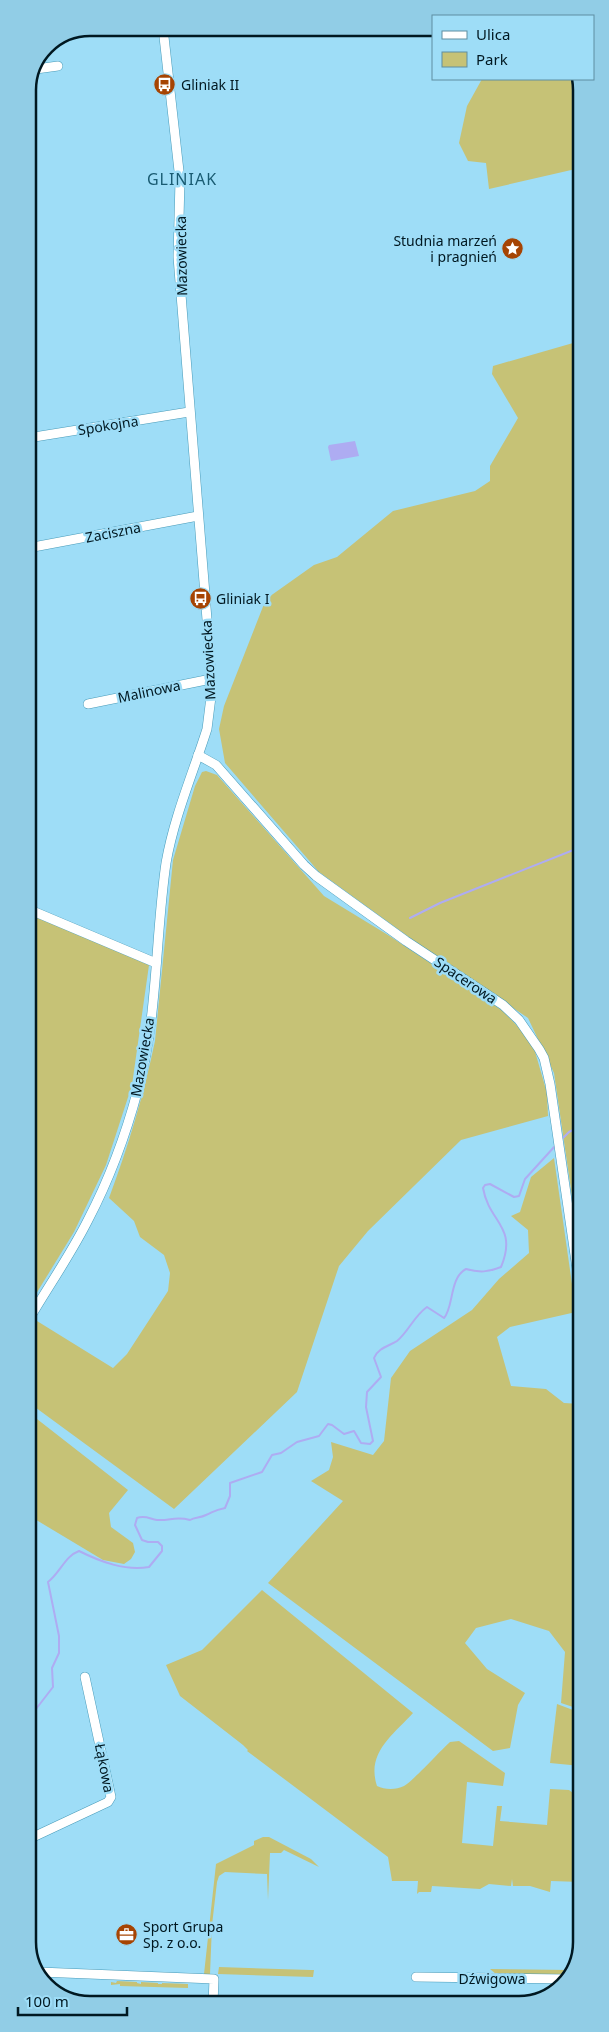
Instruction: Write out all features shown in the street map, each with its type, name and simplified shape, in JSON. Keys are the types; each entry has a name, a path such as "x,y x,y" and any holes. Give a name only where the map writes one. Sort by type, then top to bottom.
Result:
{"street":[{"name":"Mazowiecka","path":"36,1308 88,1221 118,1154 140,1081 147,1042 166,862 181,805 210,712 211,679 178,257 180,180 163,36"},
{"path":"40,68 58,66"},
{"name":"Spokojna","path":"36,437 189,412"},
{"name":"Zaciszna","path":"36,546 198,516"},
{"name":"Malinowa","path":"88,704 211,679"},
{"name":"Spacerowa","path":"198,755 216,765 304,865 316,876 406,941 503,1005 519,1020 544,1058 558,1135 573,1242"},
{"path":"36,913 156,963"},
{"name":"Łąkowa","path":"36,1836 108,1802 111,1797 85,1677"},
{"path":"46,1972 214,1979 213,1996"},
{"name":"Dźwigowa","path":"416,1977 557,1979"}],"green space":[{"path":"481,80 572,80 573,170 489,189 486,163 468,161 459,143 467,106"},
{"path":"573,343 573,1203 554,1073 528,1018 417,943 319,872 225,763 219,729 224,706 266,599 314,565 337,557 393,511 475,491 490,481 490,466 518,418 492,374 493,366"},
{"path":"206,771 217,775 324,896 388,935 503,1011 522,1031 534,1048 547,1093 548,1116 461,1140 368,1231 339,1266 297,1392 174,1509 36,1408 36,1323 37,1321 113,1368 127,1354 168,1291 170,1273 164,1255 140,1237 134,1221 109,1198 135,1120 155,1041 173,860 195,786 202,772"},
{"path":"36,916 149,965 132,1085 106,1165 74,1232 36,1294"},
{"path":"554,1158 573,1291 573,1313 510,1327 497,1337 511,1386 546,1389 564,1403 573,1404 573,1707 561,1703 565,1652 549,1631 511,1619 476,1628 465,1643 487,1669 525,1693 518,1705 510,1748 493,1751 268,1583 343,1501 311,1481 329,1470 333,1457 331,1442 373,1455 384,1441 391,1378 410,1351 472,1310 499,1279 529,1253 528,1230 511,1216 520,1212 531,1177"},
{"path":"36,1418 128,1490 109,1513 111,1527 133,1543 135,1552 131,1559 124,1564 103,1560 36,1520"},
{"path":"262,1590 413,1713 383,1745 378,1754 375,1764 377,1786 390,1789 404,1786 450,1742 459,1741 505,1773 503,1786 467,1782 462,1843 493,1846 497,1806 502,1806 500,1821 547,1825 550,1789 569,1790 573,1793 573,1882 551,1881 550,1892 530,1886 513,1886 512,1879 511,1886 489,1884 480,1889 432,1886 431,1892 419,1892 417,1894 418,1881 392,1881 388,1857 247,1751 243,1745 180,1696 166,1665 202,1650"},
{"path":"557,1704 573,1710 573,1765 550,1763"},
{"path":"263,1837 269,1837 311,1859 319,1867 284,1850 281,1853 270,1853 268,1900 267,1874 225,1872 219,1876 212,1925 210,1974 204,1974 216,1864 254,1845 254,1841"},
{"path":"219,1967 314,1970 313,1977 218,1974"},
{"path":"490,1969 565,1970 561,1975 496,1974"},
{"path":"117,1981 141,1984 141,1982 188,1984 188,1988 111,1985 111,1982 116,1983"}],"water":[{"path":"355,441 359,456 331,461 329,445"}],"waterway":[{"path":"410,918 440,903 573,850"},
{"path":"562,1139 573,1130"},
{"path":"36,1709 53,1687 52,1668 59,1653 59,1636 48,1582 66,1561 79,1551 113,1565 131,1568 149,1567 162,1551 162,1546 158,1542 142,1540 135,1525 137,1518 143,1517 157,1520 180,1518 190,1520 225,1508 230,1496 230,1483 262,1472 272,1455 281,1453 297,1442 319,1436 328,1424 344,1434 354,1431 361,1443 370,1444 373,1441 366,1407 367,1392 381,1377 374,1358 381,1350 397,1341 427,1307 444,1318 457,1279 466,1269 484,1271 501,1267 506,1242 504,1233 486,1200 483,1188 485,1185 490,1184 514,1197 519,1196 525,1179 555,1146"}],"place":[{"name":"Gliniak II","path":"165,84"},
{"name":"Studnia marzeń i pragnień","path":"513,248"},
{"name":"Gliniak I","path":"200,598"},
{"name":"Sport Grupa Sp. z o.o.","path":"127,1934"}],"district":[{"name":"GLINIAK","path":"182,179"}]}
